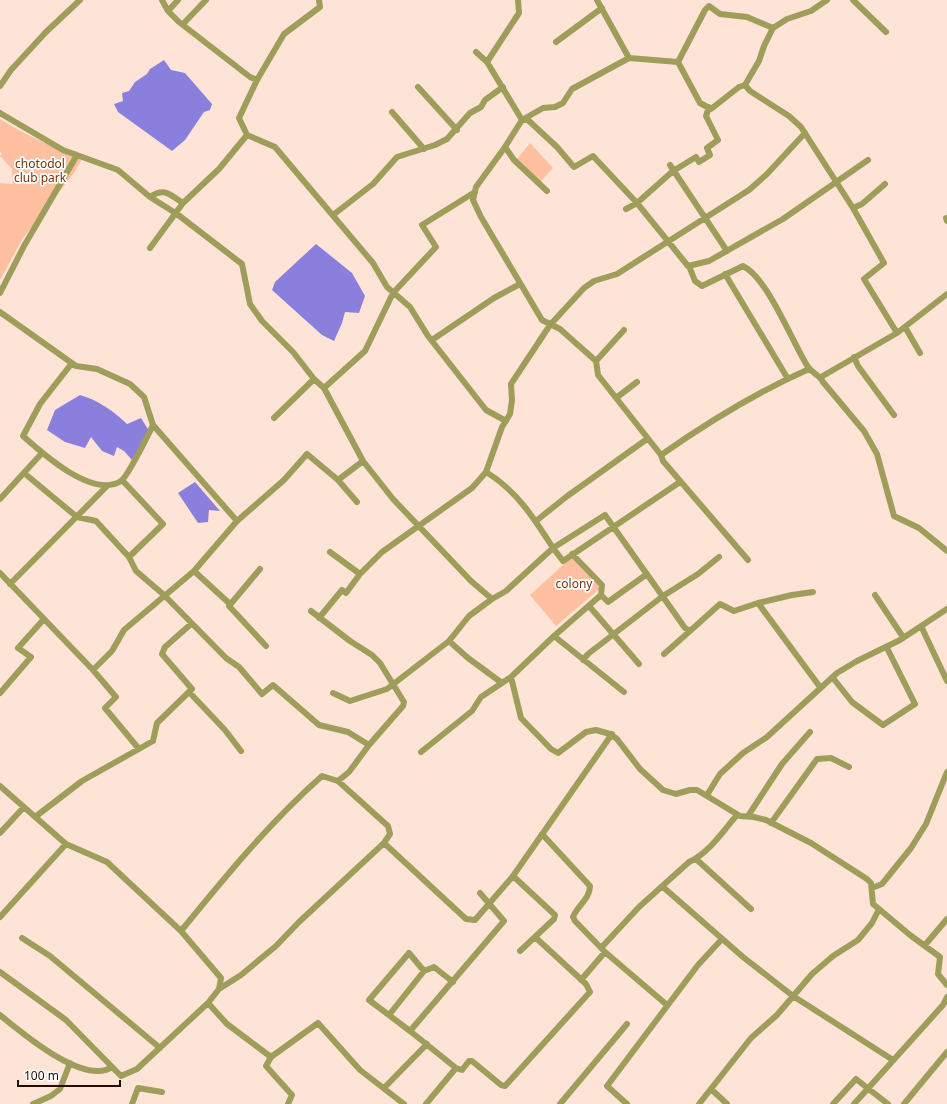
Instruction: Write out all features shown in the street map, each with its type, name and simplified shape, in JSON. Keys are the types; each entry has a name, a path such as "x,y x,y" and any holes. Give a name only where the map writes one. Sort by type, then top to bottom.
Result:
{"street":[{"path":"0,86 11,70 46,32 80,0"},
{"path":"162,0 168,11 250,77 257,80"},
{"path":"168,11 178,0"},
{"path":"184,24 206,0"},
{"path":"319,0 320,7 284,34 257,80 238,118 247,135 275,147 373,263 387,287 410,307 432,340 486,410 506,421"},
{"path":"487,62 519,13 518,0"},
{"path":"597,0 629,58"},
{"path":"678,62 700,102 712,109 739,87 745,85 759,61 764,46 773,28 787,19 811,11 827,0"},
{"path":"853,0 886,32"},
{"path":"678,62 709,3 720,14 747,17 773,28"},
{"path":"556,42 602,8"},
{"path":"476,52 487,62 522,120"},
{"path":"678,62 629,58 572,89 563,103 556,107 543,108 522,120 505,147 481,177 473,200 481,217 542,320 560,329 596,361 598,374 647,439 661,455 663,461 748,560"},
{"path":"745,85 750,91 789,116 805,133 852,208 884,264 864,279 897,333"},
{"path":"418,87 457,130"},
{"path":"333,215 374,184 398,157 424,149 447,139 457,130 470,113 481,107 485,100 503,87"},
{"path":"626,209 636,203 673,171 696,158 699,162 710,155 707,148 718,140 706,116 709,107"},
{"path":"392,112 424,149"},
{"path":"0,113 63,150 118,170 150,197 177,214 242,264 250,304 262,321 293,352 314,379 324,388 363,461 392,499 471,582 492,600"},
{"path":"522,120 528,120 574,167 593,156 669,241 689,266 696,281 702,286 743,266 748,268 781,314 809,369 821,377 864,431 877,454 894,516 919,528 947,551"},
{"path":"319,618 342,590 346,593 360,574 382,552 472,488 486,472 510,414 512,400 510,384 550,325 584,288 594,281 617,274 749,190 761,180 805,133"},
{"path":"150,248 177,214 183,203 219,170 247,135"},
{"path":"505,147 514,160 547,191"},
{"path":"0,293 24,246 77,155"},
{"path":"689,266 709,261 783,219 836,184 868,160"},
{"path":"670,165 727,251"},
{"path":"852,208 862,204 886,184"},
{"path":"150,197 159,191 164,191 183,203"},
{"path":"324,388 365,351 393,293 436,247 422,225 475,192"},
{"path":"725,274 788,379"},
{"path":"432,340 494,298 520,284"},
{"path":"821,377 897,333 947,294"},
{"path":"0,312 76,366 97,369 130,384 144,397 153,425 237,521"},
{"path":"905,327 920,353"},
{"path":"596,361 624,330"},
{"path":"854,357 858,366 894,415"},
{"path":"72,363 40,404 23,436 42,453 78,478 107,486"},
{"path":"661,455 702,427 788,379 809,369"},
{"path":"274,418 314,379"},
{"path":"616,398 637,382"},
{"path":"10,584 107,486 122,480 153,425"},
{"path":"536,521 566,497 647,439"},
{"path":"0,499 42,453"},
{"path":"93,670 112,651 124,630 194,571 237,521 284,480 307,454 338,480 357,502"},
{"path":"338,480 363,461"},
{"path":"486,472 500,481 514,494 536,521 552,548 563,561 680,482"},
{"path":"24,473 77,517 96,521 129,557 136,571 164,595 226,658 239,667 262,694 273,685 319,725 348,732 369,745"},
{"path":"122,480 163,524 129,557"},
{"path":"333,693 350,701 387,689 449,641 469,616 506,591 552,548 605,515 685,628 690,631"},
{"path":"330,552 360,574"},
{"path":"421,752 472,711 481,697 511,677 554,636 590,606 601,594 602,584 572,554"},
{"path":"583,660 588,654 663,596 698,574 720,557"},
{"path":"230,604 260,569"},
{"path":"194,571 230,604 232,610 266,646"},
{"path":"0,573 2,580 10,584 44,618 116,697 105,708 139,749"},
{"path":"601,594 608,602 647,574"},
{"path":"664,654 720,604 734,611 758,603 813,592"},
{"path":"875,595 903,637"},
{"path":"758,603 820,687"},
{"path":"590,606 639,664"},
{"path":"707,795 720,774 743,753 767,737 820,687 857,661 887,648 947,608"},
{"path":"311,611 350,641 372,655 380,663 404,702 403,706 369,745 349,772 338,781"},
{"path":"0,693 31,656 18,648 44,618"},
{"path":"35,817 82,781 153,741 157,723 192,689 162,654 165,647 191,624"},
{"path":"921,626 947,681"},
{"path":"554,636 624,692"},
{"path":"449,641 468,658 502,683"},
{"path":"833,678 852,702 883,725 915,704 887,648"},
{"path":"511,677 521,718 551,749 558,753 586,732 596,730 612,734 640,769 663,790 676,794 693,790 707,795 737,815 761,818 811,843 867,878 871,883 872,902 910,935 940,957 938,974 947,985"},
{"path":"189,692 225,730 241,751"},
{"path":"748,816 782,764 810,732"},
{"path":"384,843 466,919 475,920 513,876 612,734"},
{"path":"771,823 817,759 830,758 848,767"},
{"path":"872,888 882,884 911,848 926,824 947,772"},
{"path":"0,972 66,1020 121,1076 137,1069 208,1003 219,989 241,975 276,946 299,922 384,843 390,834 388,826 338,781 322,776 303,793 223,879 181,931"},
{"path":"0,786 66,844 107,862 181,931 221,978 219,989"},
{"path":"0,832 24,807"},
{"path":"581,980 603,950 639,907 689,862 696,859 709,847 737,815"},
{"path":"542,834 589,883 590,890 588,897 573,917 603,950 667,1005"},
{"path":"0,917 66,844"},
{"path":"696,859 751,909"},
{"path":"513,876 555,915 554,918 520,952"},
{"path":"663,887 722,939 793,996 893,1060"},
{"path":"410,1031 504,921 480,893"},
{"path":"699,1104 751,1038 793,996 812,974 833,956 848,948 858,940 872,923 879,909"},
{"path":"925,945 947,919"},
{"path":"424,971 409,953 369,1000 456,1068 462,1070 469,1061 472,1061 501,1085 508,1085 590,992 590,989 581,980 535,937"},
{"path":"22,938 50,956 160,1048"},
{"path":"627,1104 607,1086 698,965 722,939"},
{"path":"389,1016 424,971 434,967 453,982"},
{"path":"854,1104 942,1005 947,997"},
{"path":"208,1003 227,1024 271,1057"},
{"path":"0,1015 33,1042 70,1063 90,1071 106,1071 112,1067"},
{"path":"288,1104 292,1094 266,1066 271,1057 318,1023 360,1070 404,1104"},
{"path":"560,1104 627,1024"},
{"path":"384,1088 426,1044"},
{"path":"904,1104 947,1052"},
{"path":"33,1104 51,1096 60,1089 70,1063"},
{"path":"426,1104 456,1068"},
{"path":"833,1104 856,1079 888,1104"},
{"path":"132,1104 138,1088 162,1092"},
{"path":"711,1089 727,1104"}],"green space":[{"name":"chotodol club park","path":"0,119 40,141 83,157 74,173 23,238 0,280 0,183 13,184 12,169 0,156 2,154 0,151"},
{"path":"530,143 553,168 540,182 517,159"},
{"name":"colony","path":"574,555 604,585 556,626 530,595"}],"shaded area":[{"path":"164,60 171,70 185,73 212,104 210,110 204,112 185,140 172,151 118,112 114,104 123,101 122,93 129,91 135,82 147,74 150,69"},
{"path":"316,244 352,273 365,296 359,313 345,312 334,341 322,335 272,290 275,282"},
{"path":"80,395 105,406 127,424 141,418 151,434 132,460 124,451 117,447 114,456 102,451 91,437 85,448 65,442 47,430 55,410"},
{"path":"195,482 220,511 209,510 208,522 198,523 178,493"}]}
